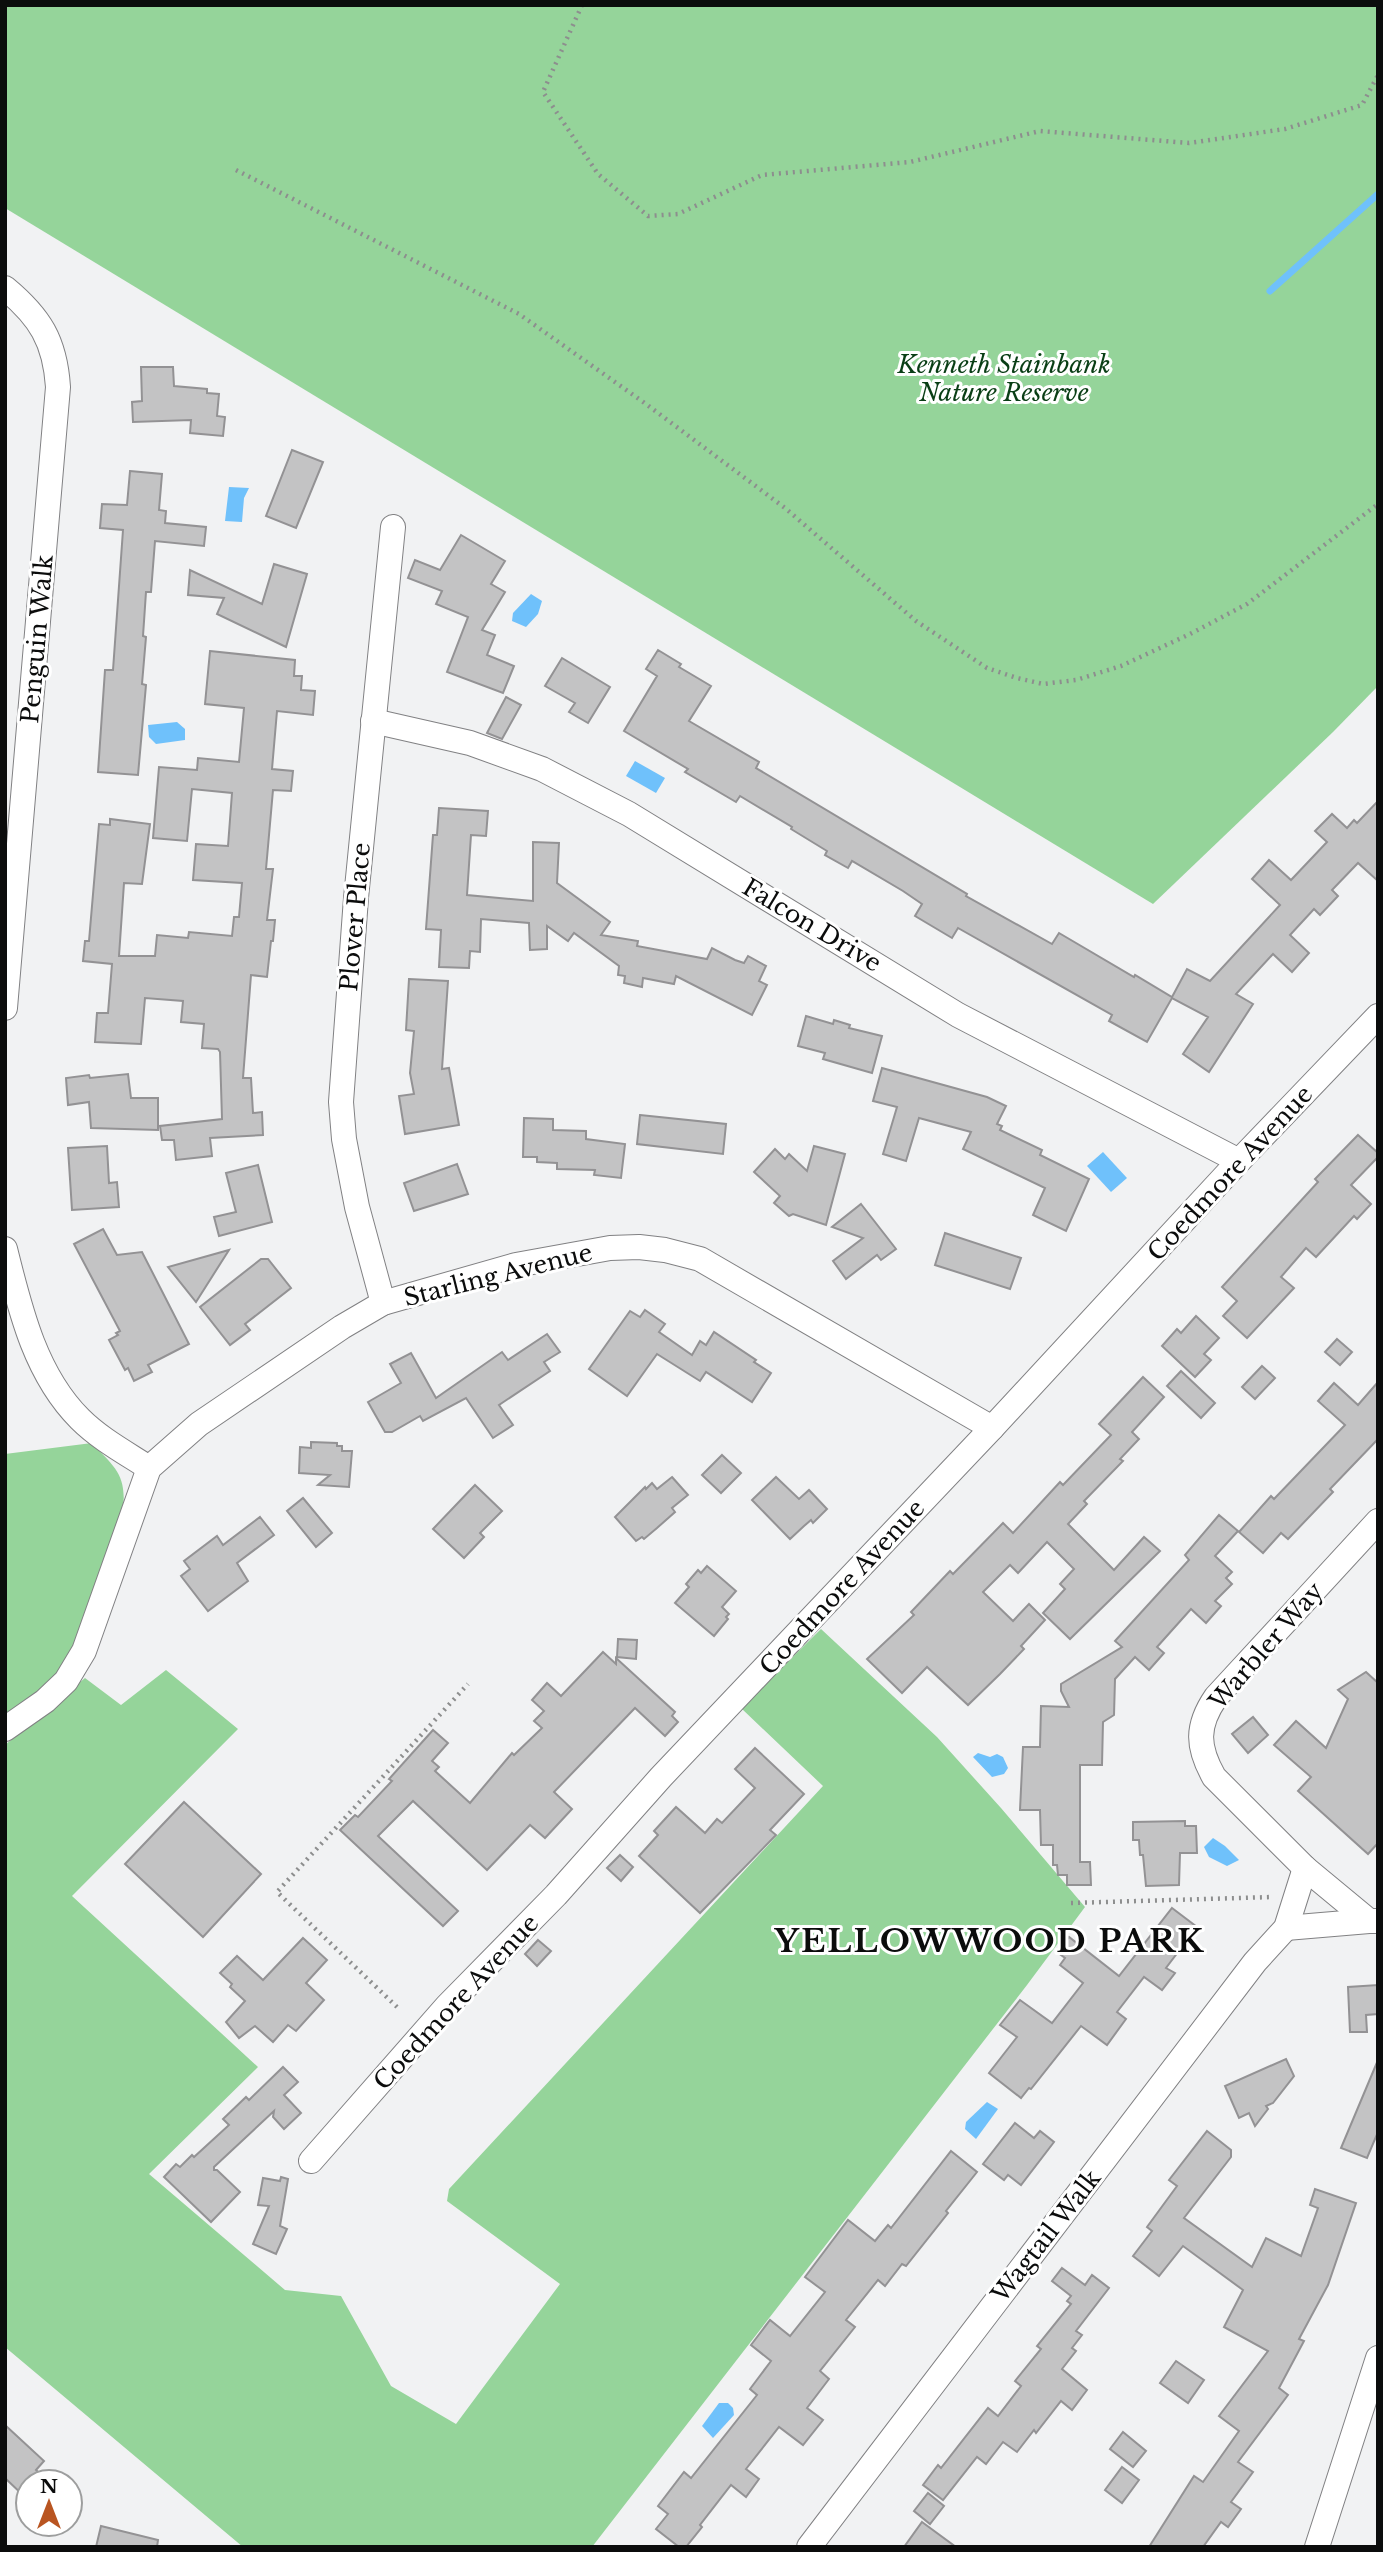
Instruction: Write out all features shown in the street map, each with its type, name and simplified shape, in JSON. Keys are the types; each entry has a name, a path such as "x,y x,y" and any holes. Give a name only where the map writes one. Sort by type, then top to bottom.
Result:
{"street":[{"name":"Penguin Walk","path":"5,288 26,305 44,327 57,365 58,387 5,1009"},
{"name":"Plover Place","path":"383,1303 357,1207 344,1139 341,1102 348,991 393,527"},
{"name":"Falcon Drive","path":"373,721 470,743 542,769 629,814 958,1014 1238,1161"},
{"name":"Coedmore Avenue","path":"311,2161 447,2006 556,1895 661,1777 992,1428 1238,1161 1378,1016"},
{"name":"Starling Avenue","path":"5,1729 46,1701 66,1681 84,1651 149,1468 200,1424 342,1327 383,1303 516,1265 610,1248 665,1250 699,1259 992,1428"},
{"path":"5,1249 42,1367 65,1402 97,1434 149,1468"},
{"name":"Warbler Way","path":"1373,1921 1305,1868 1214,1777 1204,1760 1200,1743 1207,1709 1216,1697 1378,1521"},
{"name":"Wagtail Walk","path":"809,2547 1255,1962 1286,1928 1305,1868"},
{"path":"1286,1928 1373,1921"},
{"path":"1317,2547 1378,2358"}],"path":[{"path":"582,5 543,92 598,174 648,216 678,215 762,175 910,162 1040,131 1188,143 1285,129 1362,105 1378,75"},
{"path":"236,170 519,314 646,404 785,508 916,621 987,668 1017,678 1043,684 1076,680 1121,666 1190,634 1247,604 1378,504"},
{"path":"397,2007 277,1892 468,1684"},
{"path":"1070,1903 1296,1897"}],"green space":[{"name":"Kenneth Stainbank Nature Reserve","path":"5,5 1378,5 1378,686 1153,904 5,208"},
{"path":"92,1443 113,1465 121,1479 123,1509 76,1646 63,1670 5,1721 5,1454"},
{"path":"821,1629 937,1737 1085,1907 592,2547 243,2547 5,2347 5,1745 85,1678 121,1705 166,1670 238,1729 72,1896 258,2067 149,2174 285,2290 341,2296 391,2386 456,2424 560,2284 447,2201 449,2189 823,1786 741,1708"}],"water":[{"path":"229,487 249,488 244,498 242,522 225,521"},
{"path":"531,594 542,601 538,614 526,627 512,621 513,613"},
{"path":"177,722 185,729 185,740 156,744 149,737 148,725"},
{"path":"635,761 665,778 656,793 626,776"},
{"path":"1103,1152 1127,1178 1111,1192 1087,1166"},
{"path":"978,1753 1003,1757 1008,1768 1004,1774 992,1777 973,1757"},
{"path":"1213,1838 1239,1860 1227,1866 1209,1857 1204,1847"},
{"path":"987,2102 998,2109 976,2139 965,2129 966,2122"},
{"path":"719,2403 728,2403 733,2408 734,2415 713,2438 702,2426"}],"building":[{"path":"141,367 173,367 174,386 207,389 207,393 219,394 217,416 225,417 223,436 190,433 191,420 133,422 132,402 142,401"},
{"path":"292,450 323,462 296,528 266,516"},
{"path":"130,471 162,474 159,510 166,511 165,523 206,527 204,546 155,541 151,592 146,592 142,684 146,685 138,775 98,772 105,670 113,670 123,530 100,528 102,504 127,505"},
{"path":"461,535 505,561 491,584 505,592 482,630 495,635 487,655 514,666 503,693 447,672 468,617 436,604 442,591 408,578 415,560 440,570"},
{"path":"274,564 307,574 286,647 217,614 224,598 188,595 190,570 262,604"},
{"path":"658,650 681,664 679,667 711,686 689,721 759,762 756,768 967,894 966,896 1052,944 1059,933 1172,997 1187,969 1210,981 1280,905 1252,879 1269,860 1291,880 1327,842 1315,831 1332,814 1347,828 1354,820 1357,823 1378,801 1378,881 1358,863 1332,890 1338,896 1320,915 1314,909 1290,935 1309,953 1292,972 1273,954 1236,994 1253,1004 1209,1072 1183,1054 1208,1017 1172,998 1147,1042 1109,1021 1112,1015 958,928 952,938 915,916 922,904 903,891 852,861 848,868 825,855 827,851 791,829 792,827 740,796 736,802 685,772 688,769 624,731 657,676 646,669"},
{"path":"210,651 295,660 294,676 302,676 301,690 315,691 313,715 277,711 272,769 293,771 291,791 273,790 266,869 273,869 267,920 275,920 273,941 267,977 251,975 243,1078 251,1078 253,1113 262,1112 263,1135 210,1138 212,1156 176,1160 174,1140 162,1140 160,1126 222,1119 220,1052 218,1049 202,1048 204,1024 181,1022 183,1001 145,998 141,1044 95,1042 97,1013 108,1013 112,964 83,961 85,941 89,941 99,824 110,825 110,819 150,824 142,884 124,883 119,956 155,956 157,935 188,938 189,932 232,936 234,917 239,917 242,883 193,880 196,844 228,846 232,793 192,789 187,841 153,838 159,767 197,770 198,758 239,762 244,708 205,704"},
{"path":"562,658 610,687 588,723 569,712 575,703 545,686"},
{"path":"506,697 521,705 502,739 487,733"},
{"path":"439,808 488,811 486,836 471,835 467,895 533,901 533,842 559,843 557,883 610,922 601,935 638,941 637,946 707,959 712,948 744,963 748,956 766,966 759,981 767,985 752,1015 676,976 674,984 643,978 642,987 624,983 625,976 618,975 619,966 574,933 568,941 547,926 547,949 530,950 529,923 481,919 480,952 470,951 469,968 439,967 441,930 426,929 433,835 437,835"},
{"path":"409,979 448,981 442,1069 449,1068 459,1125 405,1134 399,1096 414,1094 410,1073 414,1031 406,1030"},
{"path":"806,1016 833,1024 834,1020 850,1025 849,1028 882,1036 872,1073 823,1059 825,1053 798,1046"},
{"path":"882,1068 987,1097 1006,1106 997,1124 1002,1126 1000,1130 1042,1150 1040,1155 1089,1179 1066,1231 1033,1215 1045,1188 963,1149 971,1132 919,1118 906,1161 883,1154 897,1107 873,1101"},
{"path":"128,1074 131,1098 158,1098 158,1130 91,1128 89,1102 68,1105 66,1078"},
{"path":"640,1115 726,1124 723,1154 637,1144"},
{"path":"524,1118 553,1119 553,1130 586,1131 586,1139 625,1144 621,1178 594,1175 595,1170 557,1169 557,1163 537,1162 537,1157 523,1157"},
{"path":"1358,1135 1378,1153 1378,1157 1351,1185 1371,1204 1357,1219 1354,1216 1316,1257 1306,1248 1281,1277 1294,1288 1247,1338 1223,1316 1237,1301 1222,1287 1318,1182 1315,1179"},
{"path":"107,1146 109,1183 117,1182 119,1207 72,1210 68,1148"},
{"path":"814,1146 845,1154 826,1225 793,1214 789,1216 774,1203 780,1196 754,1172 775,1149 785,1159 789,1154 807,1171"},
{"path":"457,1164 468,1194 414,1211 404,1183"},
{"path":"258,1165 272,1222 219,1236 214,1217 236,1212 226,1173"},
{"path":"861,1204 896,1249 881,1260 877,1255 846,1279 833,1261 863,1238 832,1227"},
{"path":"103,1229 117,1255 142,1252 189,1344 148,1365 152,1372 134,1381 109,1340 120,1331 74,1244"},
{"path":"945,1233 1021,1258 1010,1289 935,1265"},
{"path":"229,1250 196,1302 168,1267"},
{"path":"261,1259 268,1259 291,1288 245,1324 250,1330 230,1345 200,1307"},
{"path":"645,1310 665,1324 659,1332 692,1355 700,1341 706,1345 714,1332 756,1360 754,1362 771,1373 752,1402 706,1372 700,1381 657,1354 627,1396 589,1369 630,1311 640,1317"},
{"path":"1196,1316 1219,1338 1204,1354 1211,1360 1195,1377 1162,1346 1177,1329 1181,1333"},
{"path":"547,1334 560,1352 544,1362 550,1371 499,1405 513,1425 493,1438 466,1398 423,1421 420,1416 392,1432 385,1432 368,1402 401,1383 390,1364 411,1353 436,1398 502,1352 508,1360"},
{"path":"1337,1339 1352,1352 1340,1365 1325,1352"},
{"path":"1262,1366 1275,1378 1255,1399 1242,1387"},
{"path":"1181,1371 1215,1403 1201,1418 1167,1386"},
{"path":"1143,1377 1164,1397 1132,1432 1139,1439 1120,1459 1123,1461 1084,1501 1087,1504 1068,1524 1114,1570 1144,1537 1160,1551 1070,1639 1043,1613 1065,1589 1060,1584 1074,1569 1047,1542 1018,1573 1010,1565 983,1592 1013,1621 1029,1604 1045,1620 1021,1646 1024,1649 1000,1674 968,1705 927,1667 902,1693 867,1659 914,1615 911,1612 950,1571 953,1574 1003,1523 1013,1533 1060,1482 1063,1485 1111,1435 1099,1424"},
{"path":"1378,1382 1378,1439 1330,1489 1333,1492 1288,1539 1281,1533 1263,1553 1239,1532 1271,1496 1274,1499 1345,1425 1318,1401 1334,1383 1358,1405"},
{"path":"311,1442 337,1443 337,1446 342,1446 342,1451 352,1451 349,1487 318,1485 330,1475 299,1473 300,1447 311,1448"},
{"path":"722,1455 741,1473 721,1493 702,1475"},
{"path":"672,1477 688,1495 672,1508 675,1512 657,1528 644,1539 642,1537 636,1541 615,1517 645,1487 646,1489 652,1483 657,1489"},
{"path":"776,1477 799,1499 809,1490 827,1509 790,1539 752,1500"},
{"path":"475,1485 502,1511 480,1533 484,1537 464,1558 433,1529"},
{"path":"303,1498 332,1533 316,1547 287,1511"},
{"path":"1219,1515 1238,1531 1215,1556 1232,1572 1226,1578 1232,1584 1215,1601 1221,1606 1206,1623 1191,1609 1157,1647 1164,1653 1149,1670 1135,1657 1115,1679 1114,1715 1103,1722 1102,1765 1080,1765 1080,1862 1090,1862 1091,1885 1067,1885 1067,1875 1058,1875 1057,1865 1053,1865 1053,1845 1041,1845 1040,1810 1020,1810 1023,1747 1040,1747 1041,1706 1069,1707 1061,1691 1061,1684 1122,1647 1115,1641 1189,1560 1185,1555"},
{"path":"260,1517 274,1535 237,1563 248,1581 208,1611 181,1576 190,1569 184,1561 217,1536 223,1545"},
{"path":"707,1566 736,1591 722,1607 729,1614 726,1617 728,1619 714,1636 675,1603 689,1587 686,1584 698,1570 701,1573"},
{"path":"618,1639 637,1640 636,1659 617,1657"},
{"path":"603,1652 616,1664 616,1658 675,1712 672,1716 678,1722 665,1736 635,1708 554,1792 572,1809 545,1838 530,1825 487,1870 413,1801 378,1836 458,1911 443,1926 340,1830 355,1815 358,1817 392,1781 389,1779 433,1730 448,1743 432,1761 439,1767 435,1771 470,1803 512,1753 514,1755 542,1728 534,1721 544,1711 532,1700 547,1683 561,1696"},
{"path":"1366,1672 1378,1683 1378,1843 1368,1854 1298,1791 1311,1777 1274,1745 1296,1721 1326,1748 1348,1699 1338,1690"},
{"path":"1253,1717 1268,1735 1248,1753 1232,1734"},
{"path":"755,1748 804,1794 770,1830 776,1835 700,1913 639,1856 658,1835 654,1831 676,1807 705,1833 717,1819 722,1823 755,1788 735,1769"},
{"path":"184,1802 261,1874 203,1937 125,1864"},
{"path":"1185,1821 1185,1826 1196,1826 1197,1853 1180,1853 1179,1885 1146,1886 1139,1840 1133,1840 1133,1822"},
{"path":"620,1855 633,1867 621,1881 607,1868"},
{"path":"1172,1908 1197,1927 1166,1968 1175,1973 1162,1990 1144,1977 1117,2012 1126,2019 1107,2045 1081,2026 1021,2098 989,2073 1017,2037 1000,2025 1020,2000 1052,2023 1083,1983 1060,1965 1065,1958 1057,1952 1069,1937 1119,1976"},
{"path":"303,1938 327,1960 306,1983 324,2000 296,2031 288,2025 273,2042 255,2026 239,2038 226,2022 245,2001 220,1973 237,1956 263,1980"},
{"path":"538,1940 551,1951 537,1966 525,1954"},
{"path":"1378,1985 1378,2014 1366,2015 1367,2032 1350,2032 1348,1987"},
{"path":"1286,2059 1294,2076 1273,2103 1266,2106 1268,2109 1255,2126 1249,2113 1239,2118 1225,2086"},
{"path":"1378,2060 1378,2132 1367,2158 1341,2148"},
{"path":"283,2067 298,2082 284,2095 301,2113 284,2129 273,2117 274,2111 214,2167 214,2170 240,2192 211,2222 164,2177 176,2164 180,2167 192,2155 194,2157 229,2125 223,2119 246,2097 249,2100"},
{"path":"1015,2123 1034,2138 1040,2131 1054,2142 1021,2185 1008,2175 1004,2180 983,2164"},
{"path":"1207,2131 1231,2150 1231,2157 1184,2218 1252,2267 1266,2238 1301,2256 1318,2208 1310,2205 1315,2189 1356,2203 1328,2285 1299,2339 1304,2341 1279,2388 1288,2395 1238,2462 1253,2472 1231,2502 1241,2509 1228,2527 1221,2522 1203,2547 1149,2547 1194,2476 1203,2482 1239,2431 1219,2416 1268,2351 1224,2327 1243,2290 1183,2246 1159,2276 1133,2256 1152,2231 1147,2227 1177,2186 1169,2180"},
{"path":"951,2151 977,2172 906,2266 902,2264 885,2286 878,2280 846,2320 855,2327 820,2371 829,2379 807,2408 823,2420 803,2445 779,2427 746,2469 759,2479 746,2497 731,2485 686,2547 679,2547 656,2529 668,2514 658,2506 684,2472 691,2478 757,2395 750,2389 771,2361 751,2345 770,2320 790,2336 825,2292 805,2277 848,2220 875,2241 888,2225 891,2228"},
{"path":"281,2177 288,2179 280,2226 287,2229 276,2254 253,2244 269,2206 258,2205 263,2178 280,2181"},
{"path":"1062,2268 1085,2285 1092,2275 1109,2288 1076,2331 1082,2335 1072,2348 1076,2351 1062,2369 1087,2390 1072,2410 1061,2401 1017,2452 1003,2442 986,2464 977,2457 943,2500 923,2485 938,2465 941,2468 988,2408 998,2416 1021,2386 1015,2381 1041,2349 1037,2346 1071,2304 1067,2301 1071,2296 1052,2281"},
{"path":"1176,2361 1204,2380 1188,2403 1160,2383"},
{"path":"5,2425 44,2461 38,2468 14,2468 14,2487 5,2478"},
{"path":"1123,2432 1146,2451 1133,2467 1110,2449"},
{"path":"1122,2467 1139,2480 1122,2503 1105,2490"},
{"path":"928,2493 944,2506 930,2524 914,2511"},
{"path":"922,2522 956,2547 904,2547"},
{"path":"101,2526 158,2540 157,2547 96,2547"}],"waterway":[{"path":"1270,291 1378,194"}],"district":[{"name":"YELLOWWOOD PARK","path":"990,1941"}]}
